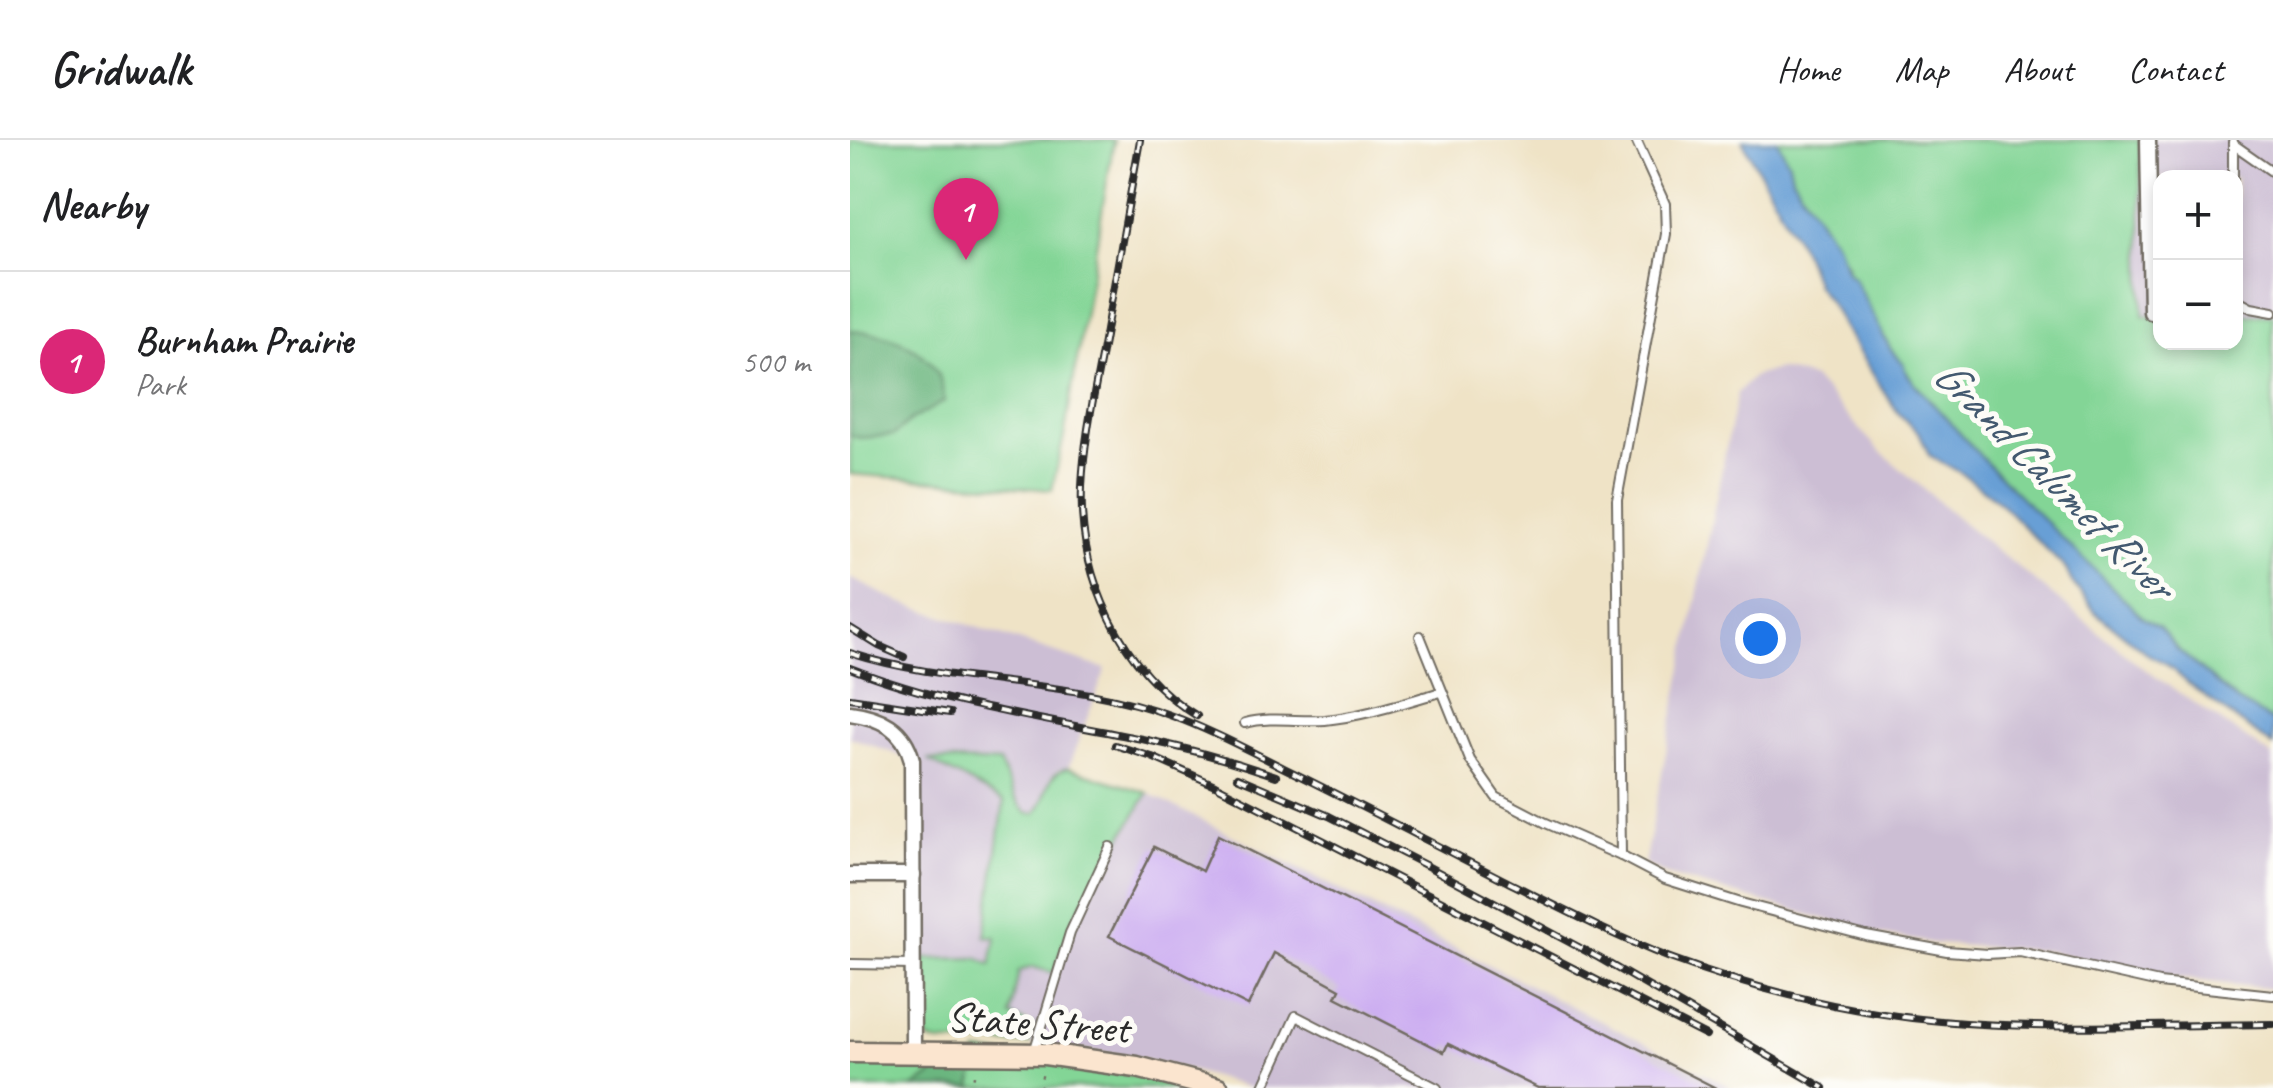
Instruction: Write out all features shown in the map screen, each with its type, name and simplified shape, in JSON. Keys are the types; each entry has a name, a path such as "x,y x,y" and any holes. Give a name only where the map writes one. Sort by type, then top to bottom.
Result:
{"street":[{"path":"2148,140 2154,260"},
{"path":"850,713 886,723 901,734 912,760 914,1052"},
{"path":"850,875 913,875"},
{"name":"State Street","path":"850,1052 1040,1054 1137,1067 1218,1088"}],"lane":[{"path":"1621,856 1618,500 1666,234 1666,204 1636,140"},
{"path":"2233,142 2273,172"},
{"path":"2233,142 2233,170"},
{"path":"2243,304 2273,312"},
{"path":"1420,636 1470,760 1496,797 1665,878 1866,936 1947,951 2020,952 2190,988 2273,994"},
{"path":"1245,723 1262,718 1321,720 1372,714 1441,692"},
{"path":"1040,1054 1070,933 1110,848"},
{"path":"850,964 913,965"},
{"path":"1263,1088 1296,1016 1436,1088"}],"path":[{"path":"1040,1054 1040,1088"}],"shaded area":[{"path":"2140,140 2273,140 2273,315 2243,315 2243,170 2153,170 2153,316 2143,316"},
{"path":"1779,369 1814,379 1879,450 1962,522 2143,668 2273,757 2273,989 2158,976 2046,951 1938,944 1882,935 1666,875 1644,864 1737,393 1754,376"},
{"path":"850,578 902,603 1106,669 1068,768 1051,777 1036,813 1027,813 1017,805 1011,786 931,761 1004,801 985,935 997,936 991,965 977,958 913,960 912,760 850,737"},
{"path":"1148,793 1733,1088 1249,1088 1127,1056 1029,1044 1034,1026 1010,1016 1019,970 1033,967 1074,918"}],"green space":[{"path":"850,140 1114,140 1052,490 850,474"},
{"path":"1777,140 2140,140 2143,316 2153,316 2153,350 2243,350 2243,315 2273,315 2273,722 2236,700 2177,649 2158,627 2143,619 1992,469 1915,384 1891,350 1846,264 1792,177"},
{"path":"850,330 889,337 913,348 932,366 945,401 911,420 894,435 850,435"},
{"path":"928,760 999,763 1014,796 1027,813 1036,813 1054,775 1068,768 1148,793 1074,918 1054,973 1033,967 1019,971 1010,1016 1034,1026 1029,1044 940,1043 930,1041 924,1034 921,959 977,958 991,965 996,937 985,936 1004,802"},
{"path":"978,1052 1092,1067 1194,1088 972,1088"},
{"path":"977,1058 972,1088 914,1088 953,1059"},
{"path":"850,1059 953,1059 914,1088 850,1088"}],"water":[{"path":"1742,140 1777,140 1792,177 1837,246 1847,272 1891,350 1915,384 1992,469 2143,618 2159,627 2177,649 2236,700 2273,722 2273,746 2096,613 2066,569 1999,502 1963,474 1929,455 1920,434 1899,414 1816,285 1806,257"}],"building":[{"path":"1218,835 1716,1088 1538,1088 1448,1044 1444,1052 1336,997 1340,989 1274,953 1248,1006 1109,936 1154,847 1202,871"}],"railway":[{"path":"1140,140 1088,430 1083,520 1097,586 1126,647 1170,697 1197,716"},
{"path":"850,628 904,657"},
{"path":"850,653 930,672 1095,695 1175,717 1608,931 1670,958 1770,990 1872,1012 1982,1024 2273,1024"},
{"path":"850,668 922,692 1176,746 1276,776"},
{"path":"850,698 950,713"},
{"path":"1115,745 1215,785 1706,1036"},
{"path":"1237,777 1329,816 1429,867 1599,958 1824,1088"}],"place":[{"name":"Burnham Prairie","path":"966,260"}],"water label":[{"name":"Grand Calumet River","path":"2054,479"}]}
